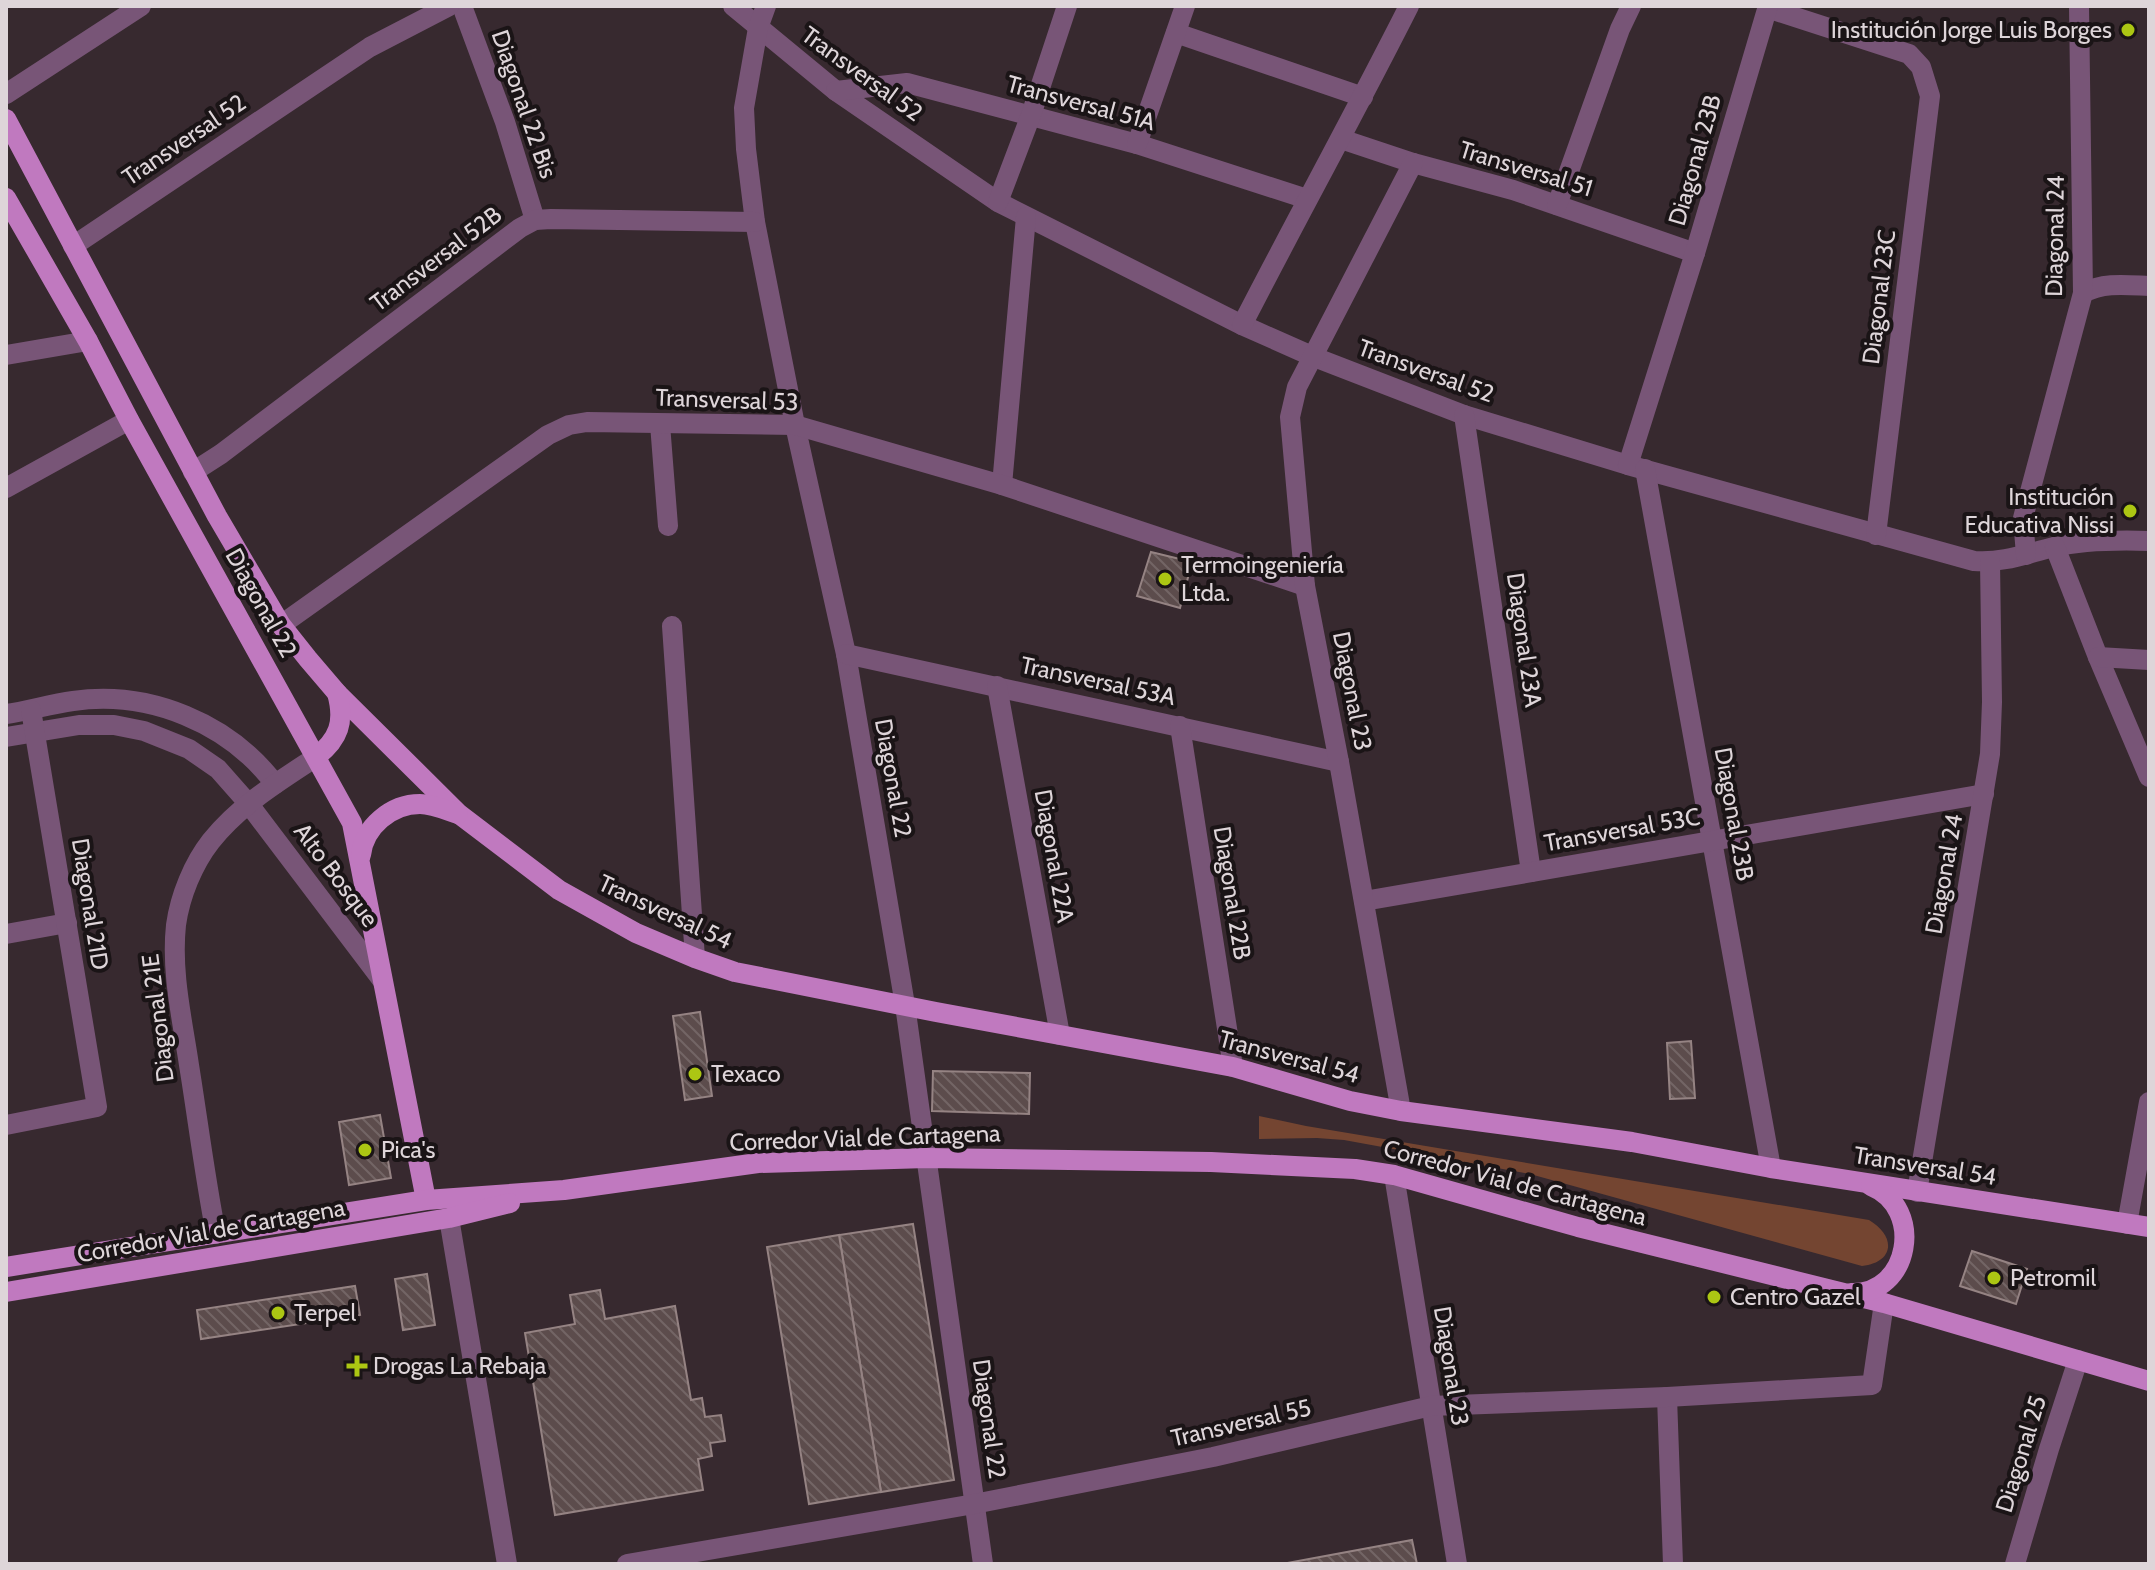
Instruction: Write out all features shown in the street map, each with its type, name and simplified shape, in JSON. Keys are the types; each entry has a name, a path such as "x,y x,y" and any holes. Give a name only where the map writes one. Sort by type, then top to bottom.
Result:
{"main road":[{"name":"Diagonal 22","path":"6,119 193,472 281,625 337,693 459,814"},
{"name":"Diagonal 22","path":"6,198 88,341 352,823 426,1200"},
{"path":"316,757 336,736 341,722 337,693"},
{"path":"360,867 362,848 370,830 383,816 401,807 420,804 459,814"},
{"name":"Transversal 54","path":"459,814 559,890 636,933 735,972 1233,1067 1350,1101 1401,1111 1632,1142 1771,1168 2149,1227"},
{"name":"Corredor Vial de Cartagena","path":"6,1267 426,1200 564,1190 758,1163 927,1158 1211,1162 1355,1169 1394,1175 1578,1227 1884,1303 2149,1381"},
{"path":"1835,1291 1856,1293 1870,1290 1886,1281 1904,1251 1905,1234 1893,1202 1879,1190 1861,1182"},
{"name":"Corredor Vial de Cartagena","path":"6,1292 449,1218 564,1190"}],"street":[{"path":"6,94 141,6"},
{"name":"Transversal 52","path":"73,246 370,47 449,6"},
{"name":"Diagonal 22 Bis","path":"462,6 505,122 535,220"},
{"path":"733,6 758,28"},
{"name":"Diagonal 22","path":"766,6 758,28 744,108 755,222 795,425 846,654 905,1005 983,1564"},
{"path":"998,202 1067,6"},
{"path":"1137,144 1185,6"},
{"path":"1242,325 1409,6"},
{"path":"1557,205 1631,6"},
{"name":"Diagonal 24","path":"2026,555 2023,518 2083,293 2079,6"},
{"name":"Diagonal 23C","path":"1768,7 1909,54 1921,67 1930,96 1876,535"},
{"name":"Diagonal 23B","path":"1768,7 1636,467 1712,841 1771,1168"},
{"name":"Transversal 52","path":"758,28 836,91 998,202 1242,325 1314,357 1464,415 1636,467 1974,561 1990,562 2097,541 2149,541"},
{"path":"1176,33 1363,97"},
{"name":"Transversal 51A","path":"836,91 907,83 1137,144 1307,199"},
{"name":"Transversal 51","path":"1341,139 1413,163 1513,190 1695,253"},
{"name":"Diagonal 23","path":"1401,1111 1305,586 1290,417 1297,387 1413,163"},
{"path":"1002,485 1026,217"},
{"name":"Transversal 52B","path":"193,472 520,228 535,220 755,222"},
{"path":"2083,293 2117,284 2149,286"},
{"path":"6,355 88,341"},
{"name":"Diagonal 23A","path":"1464,415 1531,872"},
{"path":"6,488 129,420"},
{"name":"Transversal 53","path":"281,625 548,435 569,425 587,422 795,425 1002,485 1305,586"},
{"path":"660,424 668,526"},
{"path":"2055,547 2149,777"},
{"name":"Diagonal 24","path":"1917,1192 1990,754 1990,562"},
{"path":"672,626 695,958"},
{"name":"Transversal 53A","path":"846,654 1339,762"},
{"path":"2098,657 2149,660"},
{"name":"Diagonal 22A","path":"997,686 1060,1035"},
{"path":"6,714 74,701 109,699 170,709 207,725 233,742 251,756 275,784"},
{"name":"Diagonal 21D","path":"6,1125 97,1107 31,710"},
{"path":"6,737 79,725 114,725 144,731 189,749 218,769 248,803"},
{"name":"Diagonal 22B","path":"1180,726 1233,1067"},
{"name":"Diagonal 21E","path":"216,1234 174,970 176,924 194,868 218,834 248,803 316,757"},
{"name":"Transversal 53C","path":"1364,901 1984,794"},
{"name":"Alto Bosque","path":"248,803 382,980"},
{"path":"6,934 67,923"},
{"path":"2127,1224 2149,1102"},
{"name":"Diagonal 23","path":"1394,1175 1457,1564"},
{"path":"449,1218 507,1564"},
{"name":"Transversal 55","path":"627,1564 974,1504 1213,1457 1431,1406 1872,1385 1884,1303"},
{"name":"Diagonal 25","path":"2015,1564 2078,1360"},
{"path":"1667,1397 1673,1564"}],"shaded area":[{"path":"1259,1116 1869,1220 1884,1233 1888,1248 1881,1259 1862,1266 1530,1174 1344,1140 1259,1139"}],"building":[{"name":"Termoingeniería Ltda.","path":"1151,552 1192,562 1180,608 1137,596"},
{"name":"Texaco","path":"700,1012 712,1096 685,1100 673,1016"},
{"path":"1691,1041 1695,1098 1670,1099 1667,1043"},
{"path":"933,1071 1030,1073 1029,1114 932,1111"},
{"name":"Pica's","path":"380,1115 391,1178 349,1185 339,1122"},
{"path":"913,1224 954,1480 881,1492 839,1235"},
{"path":"839,1235 881,1492 809,1504 767,1247"},
{"name":"Petromil","path":"1972,1251 2027,1269 2016,1304 1960,1286"},
{"path":"427,1274 435,1325 403,1330 395,1279"},
{"name":"Terpel","path":"355,1286 360,1315 201,1339 197,1310"},
{"path":"600,1290 605,1319 675,1306 691,1400 702,1398 705,1417 721,1415 725,1441 710,1443 712,1456 698,1459 703,1490 555,1515 525,1333 575,1324 570,1295"},
{"path":"1412,1540 1417,1564 1282,1564"}],"place":[{"name":"Institución Jorge Luis Borges","path":"2128,30"},
{"name":"Institución Educativa Nissi","path":"2130,511"},
{"name":"Termoingeniería Ltda.","path":"1165,579"},
{"name":"Texaco","path":"695,1074"},
{"name":"Pica's","path":"365,1150"},
{"name":"Petromil","path":"1994,1278"},
{"name":"Centro Gazel","path":"1714,1297"},
{"name":"Terpel","path":"278,1313"},
{"name":"Drogas La Rebaja","path":"357,1366"}]}
